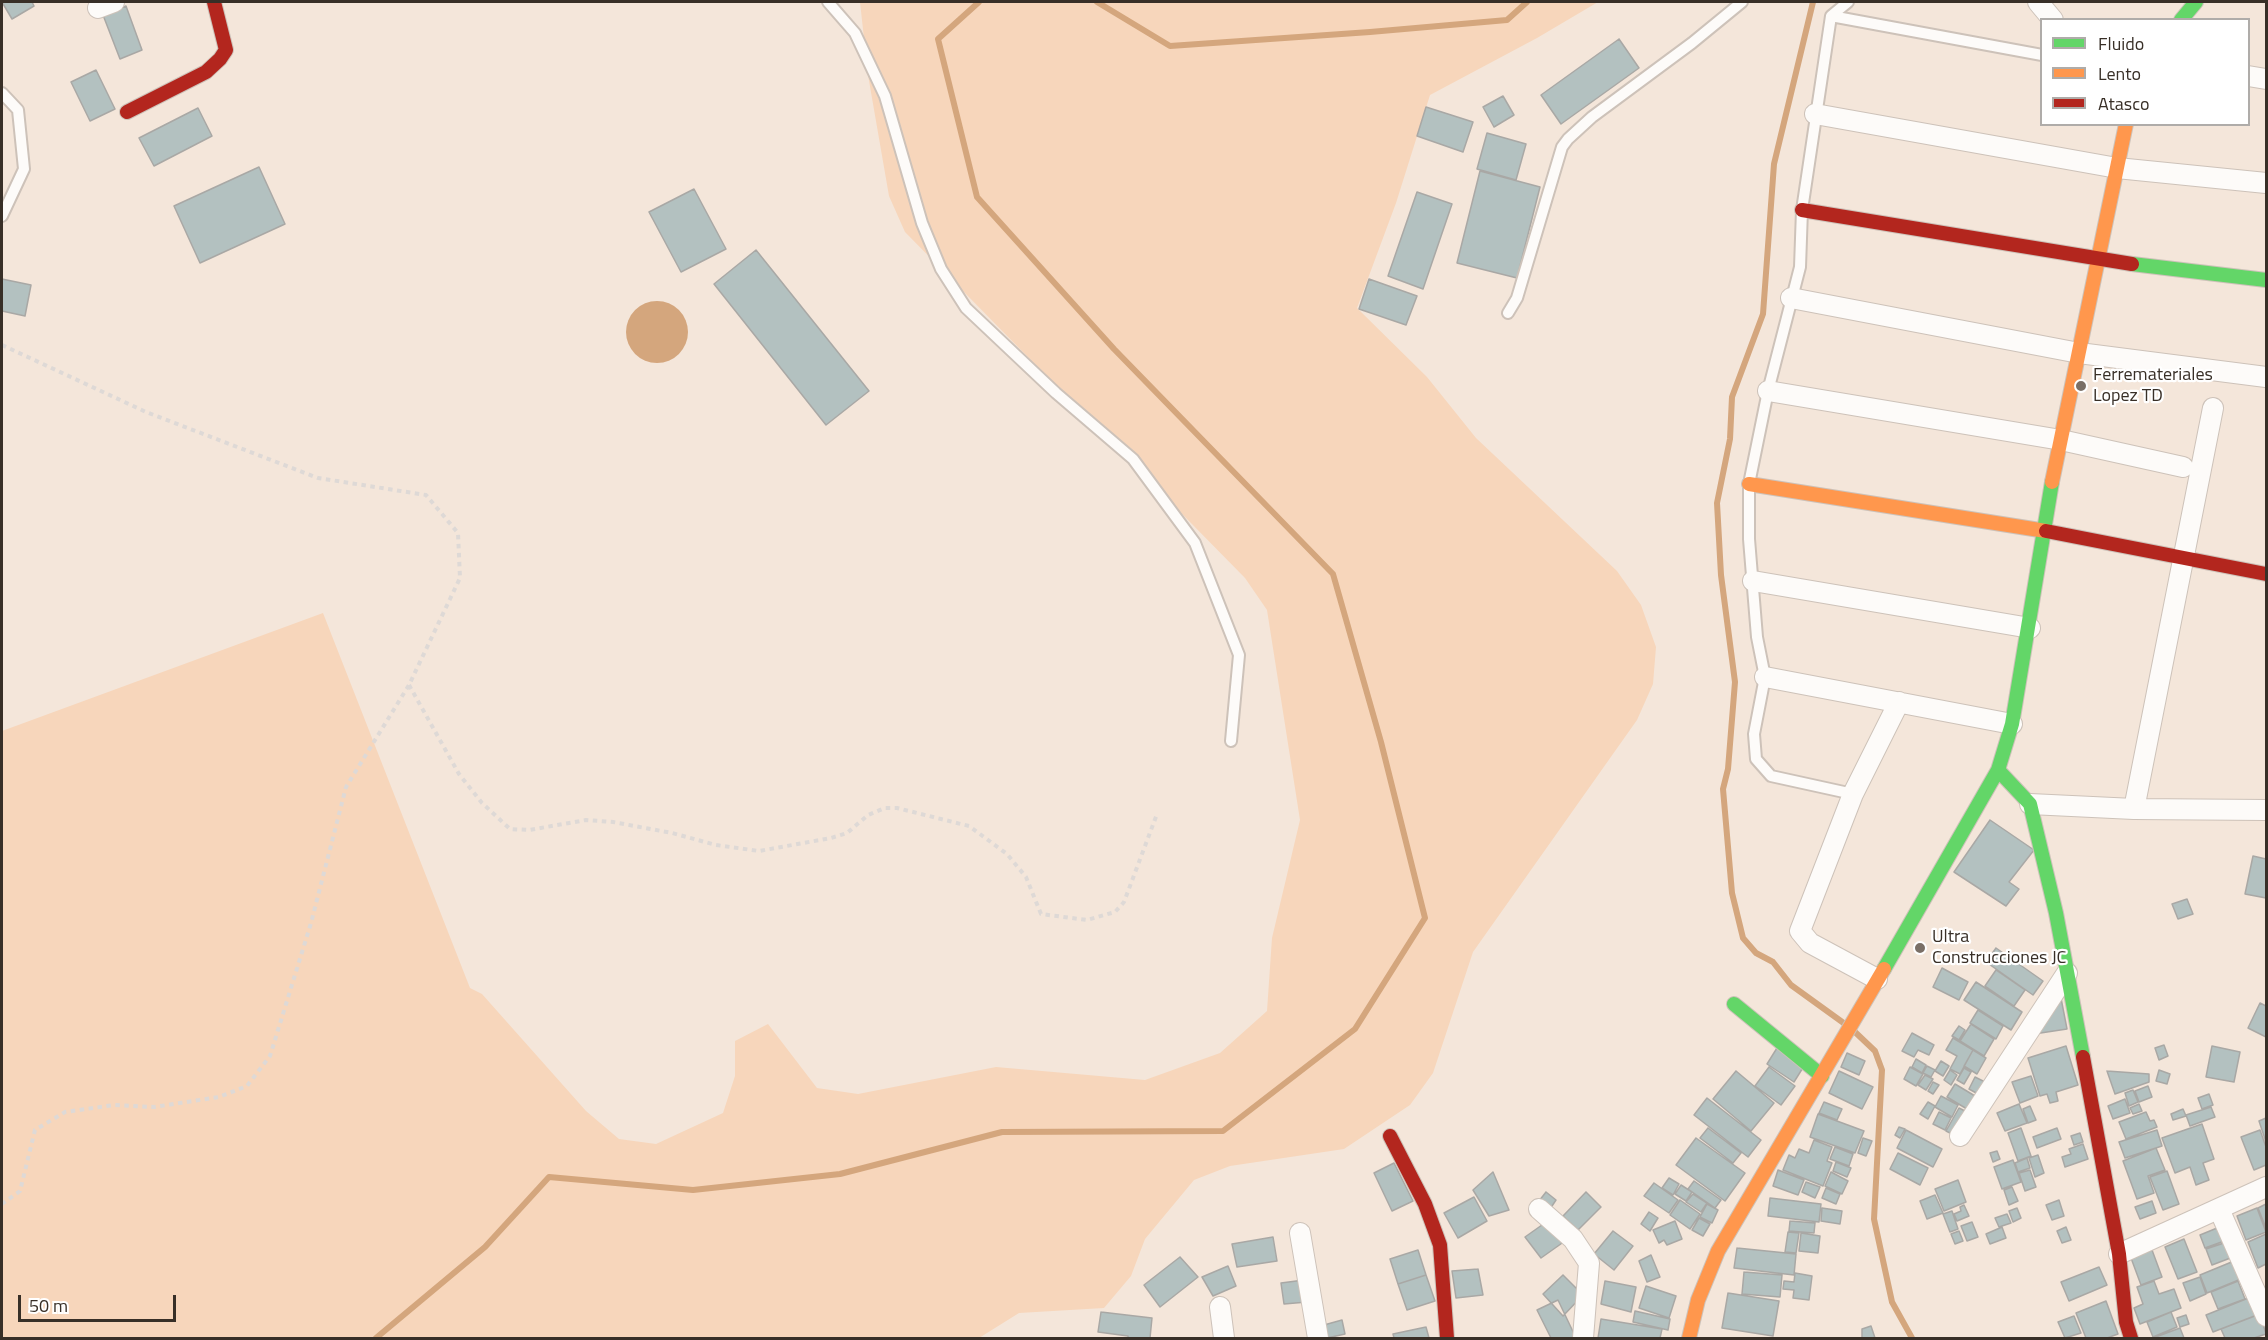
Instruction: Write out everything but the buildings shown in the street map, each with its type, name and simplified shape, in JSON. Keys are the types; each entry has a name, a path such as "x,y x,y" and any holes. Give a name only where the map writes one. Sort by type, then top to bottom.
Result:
{"street":[{"path":"127,112 206,72 220,59 226,50 214,2"},
{"path":"2038,2 2051,18"},
{"path":"2250,76 2266,79"},
{"path":"1815,114 2118,168 2266,183"},
{"path":"1689,1338 1698,1300 1718,1251 1822,1076 1998,770 2012,723 2061,440 2126,126"},
{"path":"1802,210 2099,260 2266,280"},
{"path":"1791,298 2079,353 2266,377"},
{"path":"1768,391 2061,440 2183,467"},
{"path":"2134,809 2214,408"},
{"path":"1749,484 2045,531 2266,574"},
{"path":"1753,581 2030,628"},
{"path":"1765,678 2012,723"},
{"path":"1877,979 1810,943 1800,931 1853,794 1899,702"},
{"path":"1998,770 2030,804 2056,913 2119,1254 2126,1322 2131,1338"},
{"path":"2030,804 2134,809 2266,806"},
{"path":"1960,1136 2067,973"},
{"path":"1734,1004 1822,1076"},
{"path":"1390,1136 1425,1204 1440,1245 1447,1338"},
{"path":"2119,1254 2266,1186"},
{"path":"1539,1209 1573,1239 1589,1263 1583,1338"},
{"path":"2219,1209 2266,1316"},
{"path":"1300,1233 1318,1338"},
{"path":"1220,1306 1224,1338"}],"lane":[{"path":"828,2 855,33 885,96 922,223 941,269 966,308 1056,393 1133,459 1195,543 1239,655 1231,741"},
{"path":"1508,313 1517,298 1562,147 1568,139 1592,117 1692,43 1742,2"},
{"path":"1848,2 1831,16 1802,210 1800,267 1768,391 1749,484 1749,540 1756,637 1765,678 1754,734 1756,759 1771,776 1853,794"},
{"path":"1831,16 2040,55"},
{"path":"2,93 18,110 24,169 2,216"}],"path":[{"path":"2,345 146,412 318,478 426,495 458,532 460,578 409,685 346,788 311,923 270,1056 247,1086 219,1097 154,1107 114,1104 65,1112 35,1130 20,1191 2,1204"},
{"path":"409,685 459,774 482,803 510,829 529,830 595,820 759,851 847,833 868,814 885,808 897,807 969,826 1007,854 1026,877 1041,914 1086,920 1115,912 1124,902 1157,814"}],"shaded area":[{"path":"860,2 1598,2 1537,38 1430,95 1396,203 1357,308 1427,377 1476,438 1617,571 1641,605 1656,647 1653,684 1637,720 1473,952 1433,1073 1410,1105 1344,1149 1230,1166 1194,1180 1145,1239 1131,1276 1104,1308 1019,1313 979,1338 2,1338 2,731 323,613 470,988 482,994 586,1111 619,1139 656,1144 723,1113 735,1076 735,1041 768,1024 817,1088 858,1094 996,1067 1145,1080 1220,1053 1267,1011 1272,938 1300,820 1267,610 1245,578 905,232 889,196 868,75"},
{"path":"657,301 669,303 679,310 686,320 688,332 686,344 679,354 669,361 657,363 645,361 635,354 628,344 626,332 628,320 635,310 645,303"}],"waterway":[{"path":"376,1338 485,1247 549,1177 693,1190 840,1174 1002,1132 1223,1131 1355,1029 1425,918 1381,742 1333,574 1114,349 977,197 938,39 979,2"},
{"path":"1097,2 1170,46 1507,20 1527,2"},
{"path":"1813,2 1774,164 1763,314 1732,397 1730,439 1717,503 1721,575 1735,682 1728,769 1723,789 1732,893 1743,938 1756,953 1773,962 1791,985 1845,1024"},
{"path":"1855,1032 1875,1051 1882,1070 1874,1219 1892,1302 1912,1338"}],"traffic: fast":[{"path":"2183,18 2196,2"},
{"path":"2132,264 2266,280"},
{"path":"1884,969 1998,770 2012,724 2052,482"},
{"path":"1998,770 2030,804 2056,913 2083,1057"},
{"path":"1734,1004 1822,1076"}],"traffic: slow":[{"path":"2052,482 2126,126"},
{"path":"1749,484 2046,531"},
{"path":"1689,1338 1698,1300 1718,1251 1884,969"}],"traffic: jam":[{"path":"127,112 206,72 220,59 226,50 214,2"},
{"path":"1802,210 2132,264"},
{"path":"2046,531 2266,574"},
{"path":"2083,1057 2119,1254 2126,1322 2131,1338"},
{"path":"1390,1136 1425,1204 1440,1245 1447,1338"}],"place":[{"name":"Ferremateriales Lopez TD","path":"2081,386"},
{"name":"Ultra Construcciones JC","path":"1920,948"}]}
